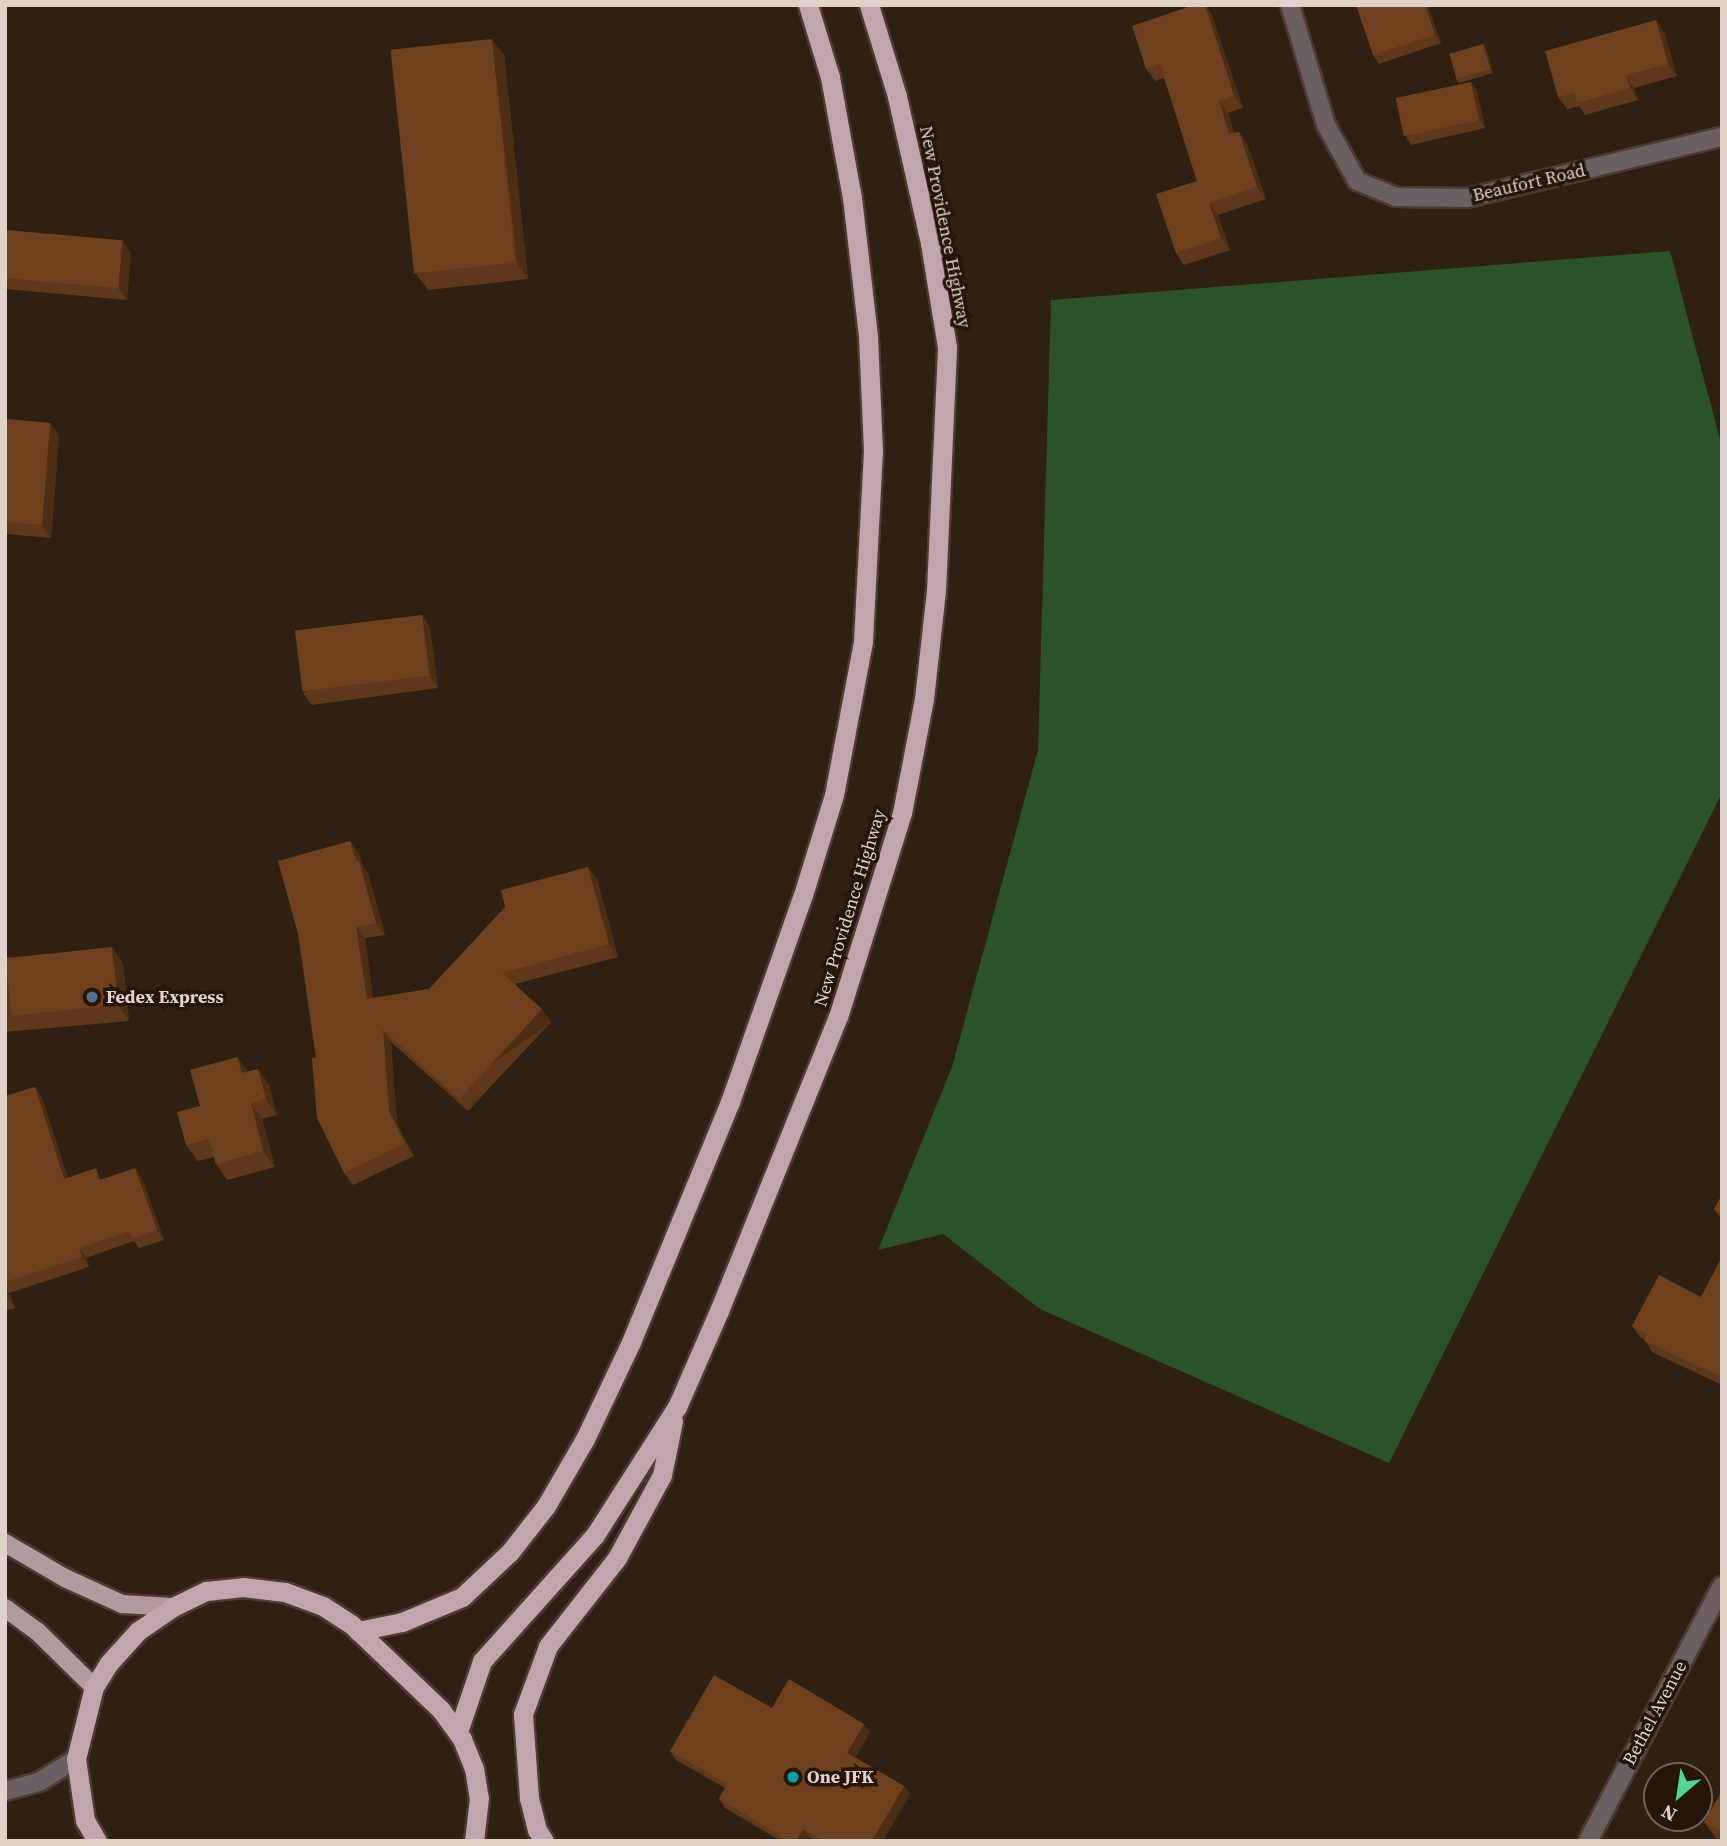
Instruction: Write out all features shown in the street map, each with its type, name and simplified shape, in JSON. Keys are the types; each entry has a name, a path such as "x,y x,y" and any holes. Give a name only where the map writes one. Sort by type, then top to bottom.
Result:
{"highway":[{"path":"358,1631 402,1622 462,1597 510,1552 546,1506 585,1439 631,1342 730,1102 803,895 834,795 863,641 873,451 868,335 852,198 830,78 808,5"},
{"name":"New Providence Highway","path":"458,1732 482,1661 595,1535 677,1407 719,1311 838,1017 902,813 925,699 936,591 947,347 930,243 897,96 869,5"},
{"path":"544,1841 537,1830 529,1798 523,1714 548,1646 617,1558 662,1475 677,1407"},
{"path":"97,1841 85,1820 76,1759 94,1687 109,1663 138,1631 173,1606 205,1591 243,1587 285,1592 315,1602 358,1631 441,1710 458,1732 477,1783 479,1820 475,1840"}],"main road":[{"path":"5,1543 65,1578 122,1604 173,1606"},
{"path":"5,1608 37,1631 94,1687"}],"street":[{"name":"Beaufort Road","path":"1290,5 1326,125 1357,181 1396,197 1468,198 1722,137"},
{"name":"Bethel Avenue","path":"1588,1841 1722,1586"},
{"path":"5,1791 39,1782 76,1759"}],"green space":[{"path":"1670,251 1722,447 1722,793 1389,1463 1040,1309 943,1234 878,1250 952,1067 1038,750 1051,300"}],"building":[{"path":"1194,5 1205,5 1234,96 1219,101 1229,134 1239,132 1257,187 1209,203 1221,238 1176,253 1156,194 1197,181 1160,64 1146,69 1132,26"},
{"path":"1356,5 1425,5 1435,35 1373,55"},
{"path":"1656,20 1668,64 1626,75 1630,88 1577,103 1574,93 1558,97 1545,51"},
{"path":"492,39 516,263 414,273 391,50"},
{"path":"1483,44 1490,69 1457,79 1449,54"},
{"path":"1471,82 1479,120 1404,136 1396,98"},
{"path":"5,230 123,240 118,288 5,278"},
{"path":"5,419 50,423 42,525 5,522"},
{"path":"422,615 429,676 302,691 295,631"},
{"path":"350,841 356,861 359,861 376,923 356,926 367,999 429,989 505,907 501,890 588,867 609,944 502,973 542,1009 459,1099 383,1030 389,1111 405,1143 344,1173 317,1118 312,1058 316,1058 298,934 278,861"},
{"path":"112,947 118,1005 12,1016 6,958"},
{"path":"237,1057 242,1073 258,1069 266,1099 251,1103 263,1151 216,1164 209,1139 186,1145 177,1112 200,1106 190,1070"},
{"path":"35,1087 64,1179 96,1168 100,1180 135,1168 157,1230 132,1238 129,1231 79,1248 82,1257 5,1282 5,1096"},
{"path":"1722,1195 1722,1213 1714,1209"},
{"path":"1722,1257 1722,1377 1644,1341 1647,1334 1632,1326 1659,1275 1701,1297"},
{"name":"One JFK","path":"714,1675 772,1708 789,1679 864,1724 847,1753 904,1786 872,1841 823,1841 803,1829 796,1841 789,1841 719,1799 727,1784 670,1751"},
{"path":"1722,1791 1722,1832 1713,1827 1713,1806"}],"place":[{"name":"Fedex Express","path":"92,997"},
{"name":"One JFK","path":"793,1777"}]}
